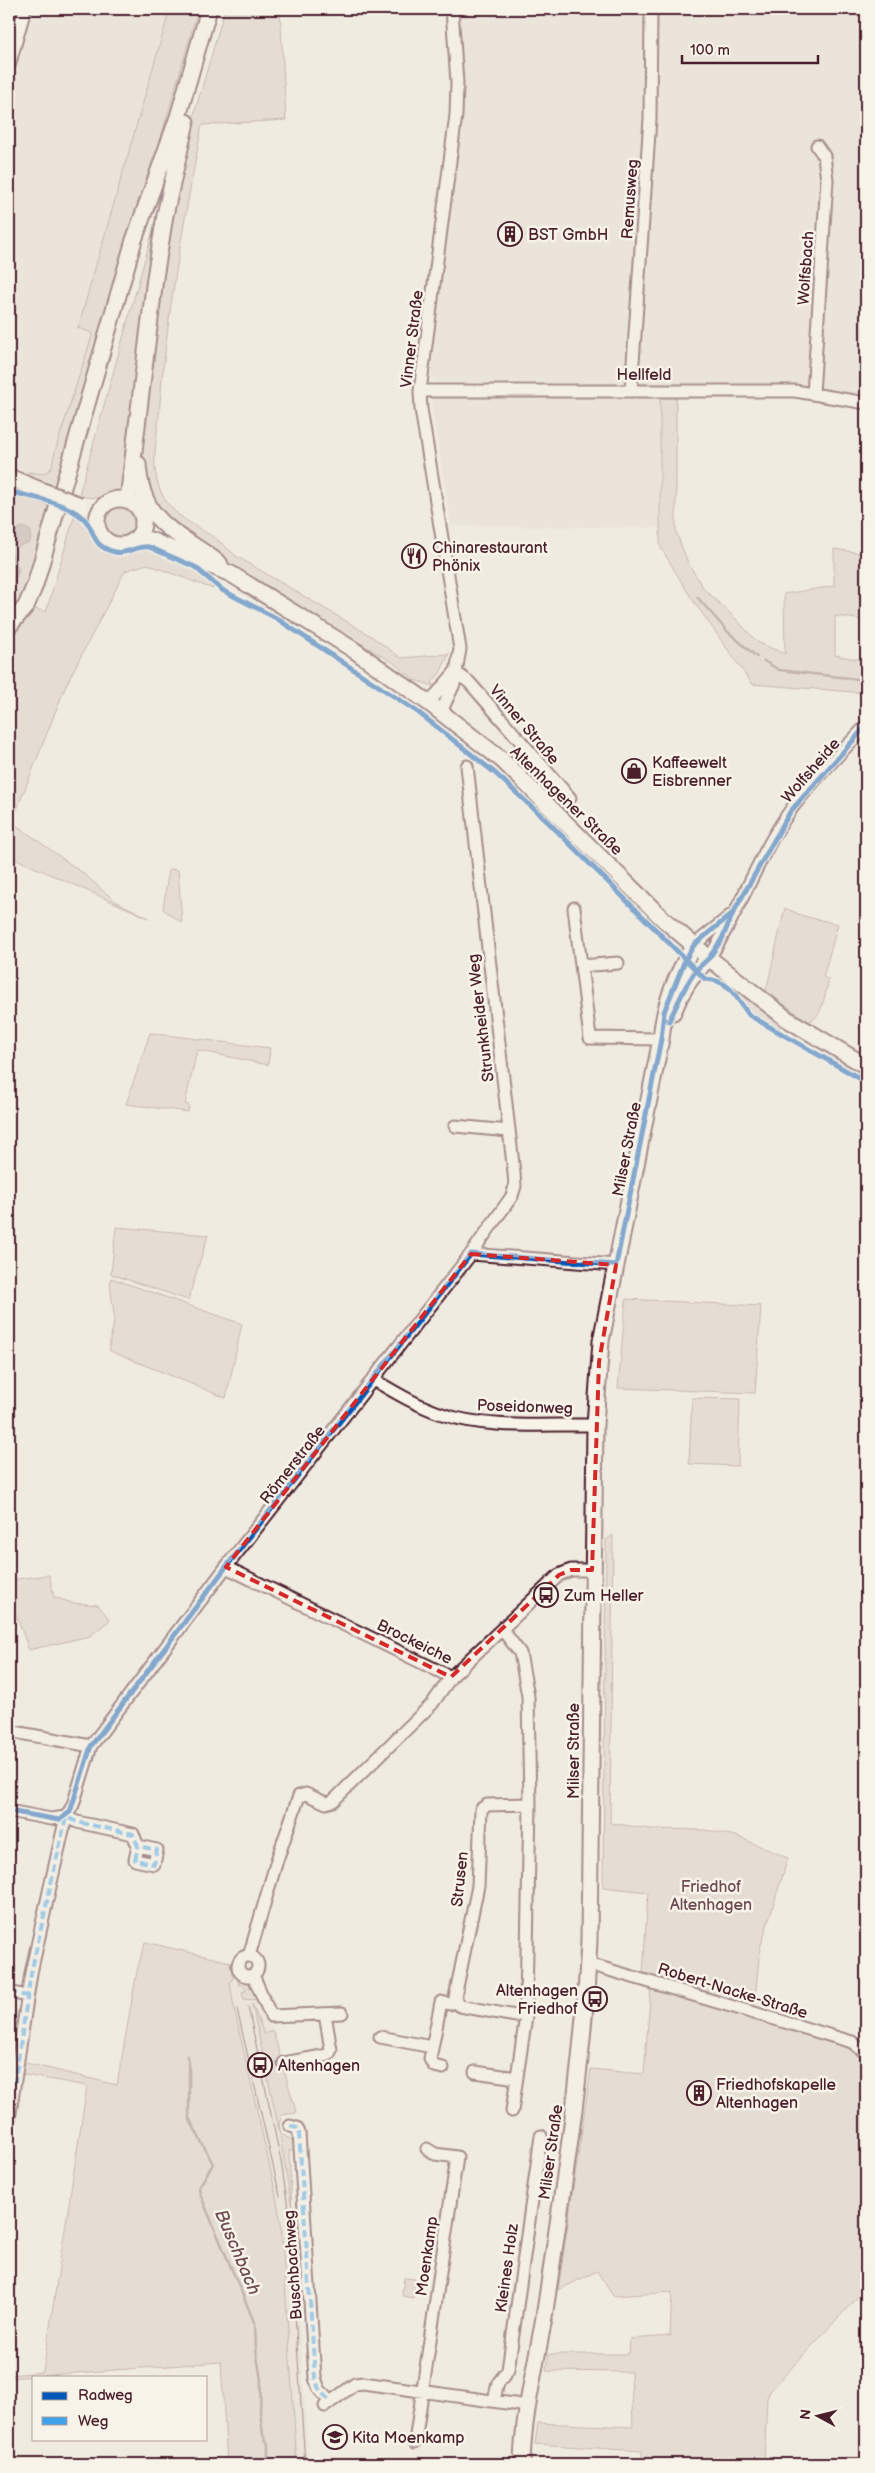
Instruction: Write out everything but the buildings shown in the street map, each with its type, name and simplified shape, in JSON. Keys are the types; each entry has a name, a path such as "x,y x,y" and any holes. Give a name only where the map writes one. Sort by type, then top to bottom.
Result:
{"main road":[{"path":"9,626 26,606 35,586 134,240 178,117 209,9"},
{"path":"128,500 155,278 165,215 183,132 209,37 214,9"},
{"path":"138,427 139,479 154,514 168,529 204,551 226,569"},
{"path":"9,477 80,506 91,513 102,535 109,542 125,544 139,530 140,511 128,500 120,499 105,504 80,506"},
{"path":"97,522 100,510 105,504"},
{"name":"Altenhagener Straße","path":"139,530 153,532 226,569 354,650 429,703 502,760 663,919 709,958 787,1019 866,1066"},
{"name":"Milser Straße","path":"522,2464 528,2406 544,2313 578,2081 588,1966 594,1425 601,1341 661,1039 664,1012 673,986 694,945"},
{"name":"Milser Straße","path":"661,1039 686,986 696,970 709,958"}],"street":[{"path":"9,66 25,9"},
{"name":"Vinner Straße","path":"441,712 450,695 460,649 421,409 420,391 456,114 457,83 452,9"},
{"name":"Remusweg","path":"632,390 650,119 651,9"},
{"name":"Wolfsbach","path":"813,394 826,180 824,156 817,146"},
{"name":"Hellfeld","path":"420,391 632,390 795,392 866,403"},
{"name":"Vinner Straße","path":"429,703 455,672"},
{"name":"Vinner Straße","path":"455,672 469,682 570,798"},
{"name":"Wolfsheide","path":"709,958 722,939 733,913 790,812 866,726"},
{"name":"Strunkheider Weg","path":"467,766 515,1186 512,1196 471,1254"},
{"path":"574,908 590,1038 661,1039"},
{"name":"Wolfsheide","path":"694,945 733,913"},
{"path":"581,966 618,963"},
{"path":"455,1126 509,1130"},
{"path":"471,1254 616,1265"},
{"name":"Römerstraße","path":"9,2120 27,1996 66,1817 73,1805 92,1746 226,1567 471,1254"},
{"name":"Poseidonweg","path":"374,1380 424,1406 461,1419 501,1424 594,1425"},
{"name":"Brockeiche","path":"226,1567 451,1677 559,1575 571,1570 592,1570"},
{"path":"502,1629 520,1653 524,1669 529,1725 530,1804 526,2001 523,2012 526,2016 512,2111"},
{"path":"342,2013 271,2016 253,1975 258,1965 255,1959 249,1956 297,1799 306,1794 326,1804 333,1801 432,1704 451,1677"},
{"path":"9,1731 92,1746"},
{"name":"Strusen","path":"456,2001 478,1886 481,1810 487,1805 530,1804"},
{"path":"9,1811 51,1819 66,1817 133,1834 138,1846"},
{"name":"Robert-Nacke-Straße","path":"588,1966 599,1967 852,2042 866,2053"},
{"path":"9,1992 27,1996"},
{"path":"443,2068 434,2066 430,2060 442,2002 450,2004 456,2001 457,2004 464,2007 512,2016 523,2012"},
{"path":"284,2064 328,2055 331,2050 325,2014"},
{"path":"380,2037 432,2047"},
{"path":"475,2072 517,2078"},
{"name":"Buschbachweg","path":"290,2126 296,2128 299,2133 316,2378 319,2389 327,2404 358,2383 422,2391"},
{"name":"Kleines Holz","path":"494,2400 498,2383 508,2370 541,2136"},
{"name":"Moenkamp","path":"415,2442 457,2157 435,2154 427,2149"},
{"path":"422,2391 528,2406"}],"highlighted area":[{"path":"471,1254 616,1265 599,1362 592,1570 571,1570 559,1575 451,1677 226,1567"}],"shaded area":[{"path":"9,9 170,9 78,328 94,333 56,448 51,469 42,474 28,472 26,475 9,468"},
{"path":"458,9 866,9 866,396 799,385 435,382 430,377 462,120"},
{"path":"436,395 660,397 659,528 451,526 431,401"},
{"path":"22,527 31,531 30,542 17,547 9,542 9,535"},
{"path":"9,548 19,570 9,594"},
{"path":"237,1977 239,1985 244,1984 246,1991 260,2000 273,2031 264,2035 252,2004 280,2134 292,2209 309,2464 297,2464 281,2224 229,1983"}],"green space":[{"path":"170,9 198,9 60,488 26,475 28,472 42,474 51,469 93,333 78,328"},
{"path":"225,9 280,9 286,120 202,125 182,233 166,342 155,453 157,481 165,500 171,508 186,520 219,541 236,556 371,636 401,658 449,654 440,673 432,682 433,686 415,680 391,661 243,575 243,572 236,571 162,518 142,473 144,427 173,207 191,125"},
{"path":"157,216 125,495 97,498 85,497 79,495"},
{"path":"660,397 676,397 676,532 688,563 704,589 757,642 785,654 784,594 834,586 834,549 866,554 866,620 835,616 835,655 866,661 866,693 752,684 690,596 660,546"},
{"path":"9,494 54,507 35,576 9,622 9,594 14,582 9,542 12,545 9,535"},
{"path":"120,505 127,506 132,510 136,515 136,529 132,534 127,538 120,539 113,538 108,534 104,529 103,522 104,515 108,510 113,506"},
{"path":"75,514 80,518 91,538 106,551 117,554 147,549 164,552 184,562 203,575 213,589 147,564 125,571 66,685 12,822 84,874 115,901 149,918 9,856 9,635 32,608 46,612"},
{"path":"169,869 178,870 182,923 163,909"},
{"path":"785,908 803,916 838,924 823,977 829,980 824,999 819,1012 812,1020 807,1021 766,991"},
{"path":"734,990 781,1023 778,1032 751,1013"},
{"path":"150,1033 270,1048 268,1065 197,1050 185,1104 189,1105 188,1112 126,1104"},
{"path":"116,1227 208,1235 188,1300 111,1274"},
{"path":"111,1278 242,1324 226,1398 110,1351 114,1319"},
{"path":"626,1299 761,1306 755,1393 618,1388"},
{"path":"692,1398 740,1399 738,1466 689,1464"},
{"name":"Friedhof Altenhagen","path":"613,1535 610,1823 650,1829 705,1830 736,1836 788,1858 760,1948 754,2009 643,1975 648,1892 603,1887 606,1540"},
{"path":"49,1575 54,1597 72,1603 98,1605 110,1620 90,1636 29,1650 9,1595 9,1580"},
{"path":"145,1942 230,1962 233,1978 230,1983 234,2008 281,2224 297,2464 227,2464 221,2362 9,2378 9,2375 43,2372 87,2086 20,2074 22,2062 117,2085 137,1971"},
{"path":"237,1977 250,1981 260,2000 244,1999 242,1992 246,1991 244,1985 239,1985"},
{"path":"651,1986 817,2038 853,2046 866,2057 866,2288 770,2391 767,2398 764,2464 676,2464 676,2458 642,2460 642,2451 535,2444 538,2423 633,2427 631,2372 546,2371 549,2354 629,2354 630,2339 670,2336 672,2292 613,2296 597,2271 558,2290 591,2069 644,2074"},
{"path":"252,2004 264,2034 273,2031 296,2113 282,2115 279,2124 281,2134 296,2142 296,2150 289,2150 292,2209 280,2134"},
{"path":"404,2278 415,2279 413,2298 402,2296"}],"waterway":[{"name":"Wolfsbach","path":"697,597 727,631 757,657"},
{"name":"Wolfsbach","path":"764,661 779,670 866,680"},
{"name":"Buschbach","path":"187,2056 189,2063 189,2118 213,2164 199,2187 200,2194 255,2324 256,2350 261,2380 260,2411 263,2435 268,2444 268,2464"}],"tram line":[{"path":"248,2007 281,2161 288,2208 305,2464"},
{"path":"237,2009 280,2196"}],"marked path":[{"path":"9,2120 31,1973 66,1817 77,1822 133,1834 138,1846 157,1850 154,1864 135,1860 138,1846"},
{"path":"9,1992 27,1996"},
{"path":"290,2126 297,2128 299,2133 315,2378 319,2389 330,2402"}],"cycle path":[{"path":"9,491 66,507 87,521 97,541 106,549 119,553 140,547 149,547 195,567 222,590 276,618 419,713 495,773 548,822 705,979 714,980 727,986 749,1015 866,1082"},
{"path":"669,1021 696,970 709,958 722,939 733,913 790,812 866,726"},
{"path":"9,1811 59,1820 70,1812 91,1746 226,1567 471,1254 616,1265 661,1039 664,1012 685,960 694,945 733,913"}],"place":[{"name":"BST GmbH","path":"510,234"},
{"name":"Chinarestaurant Phönix","path":"414,556"},
{"name":"Kaffeewelt Eisbrenner","path":"634,771"},
{"name":"Zum Heller","path":"546,1595"},
{"name":"Altenhagen Friedhof","path":"595,1999"},
{"name":"Altenhagen","path":"260,2065"},
{"name":"Friedhofskapelle Altenhagen","path":"699,2093"},
{"name":"Kita Moenkamp","path":"335,2437"}]}
